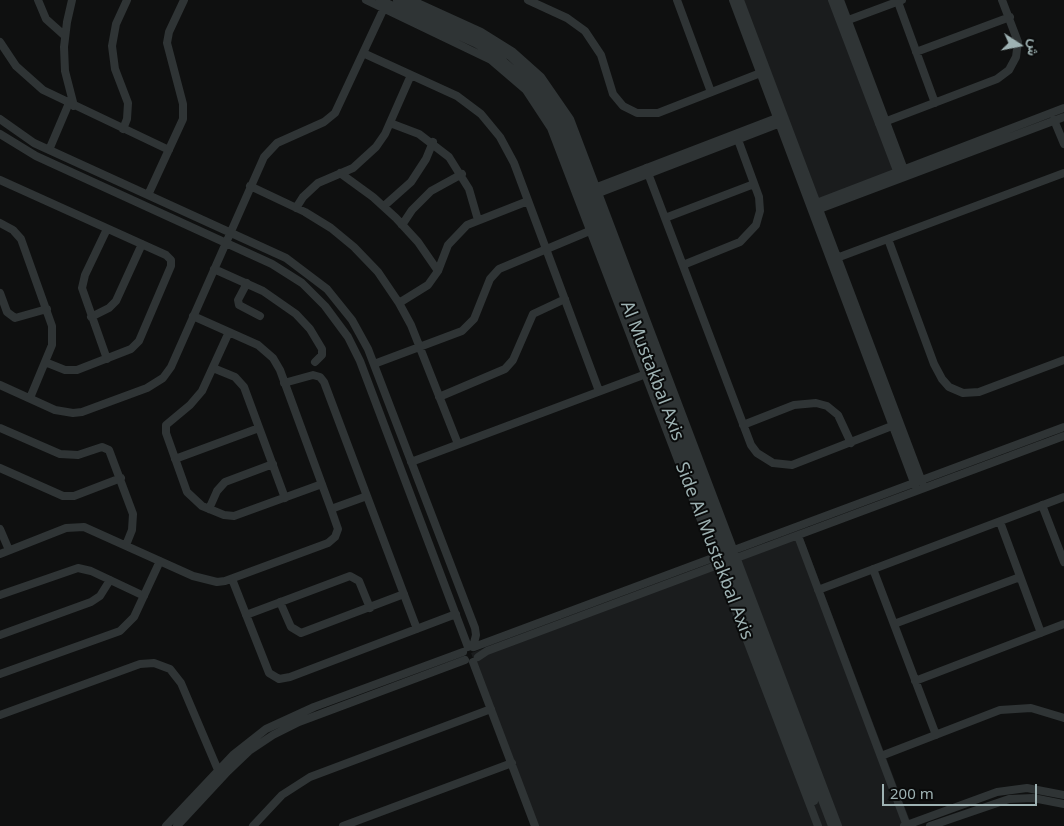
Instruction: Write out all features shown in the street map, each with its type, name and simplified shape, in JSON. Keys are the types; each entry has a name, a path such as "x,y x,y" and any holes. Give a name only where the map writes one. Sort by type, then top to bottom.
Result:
{"street":[{"path":"38,0 46,19 65,36"},
{"path":"49,150 72,104 65,71 65,36 72,0"},
{"path":"123,129 127,119 128,103 116,69 112,46 116,24 127,0"},
{"path":"148,195 182,123 184,109 167,43 169,32 184,0"},
{"name":"Side Al Mustakbal Axis","path":"366,0 385,2 482,54 518,82 533,99 552,128 588,209 592,230 646,374 725,553 818,826"},
{"name":"Al Mustakbal Axis","path":"397,0 489,43 528,72 545,91 562,117 592,192 824,826"},
{"path":"412,0 492,38 532,68 557,98 570,119 592,192 781,120"},
{"path":"528,0 566,18 585,31 601,55 613,94 628,109 642,114 658,113 763,72"},
{"path":"677,0 711,92"},
{"path":"732,0 763,72 921,490"},
{"path":"740,0 763,72"},
{"path":"832,0 844,22 902,175"},
{"path":"840,0 844,22"},
{"path":"883,123 997,79 1009,70 1016,57 1018,47 1010,17 1002,0"},
{"path":"844,22 900,1 935,103"},
{"path":"0,385 55,410 73,413 82,412 153,386 167,373 264,157 270,148 281,141 324,122 334,115 385,2"},
{"name":"Al Mustakbal Axis","path":"385,2 480,46 505,62 523,77 539,95 555,120 592,192 588,209 725,553"},
{"path":"916,52 1010,17"},
{"path":"0,42 10,59 28,79 43,90 169,150"},
{"path":"363,53 465,102 488,121 510,154 599,391"},
{"path":"296,208 312,187 323,180 353,168 371,153 390,123 411,75"},
{"path":"902,175 1064,108"},
{"path":"815,208 1064,117"},
{"path":"0,119 24,137 49,150 286,258 328,288 358,329 374,364 475,628 476,635 471,653"},
{"path":"1054,120 1064,144"},
{"path":"390,123 412,130 433,142 449,157 462,174 472,196 478,220"},
{"path":"0,134 36,156 226,242 294,277 315,294 333,315 348,337 360,362 535,826"},
{"path":"683,265 740,242 748,236 756,224 760,211 759,197 737,137"},
{"path":"384,206 416,175 433,142"},
{"path":"647,171 743,425 751,445 757,453 764,459 778,465 797,464 897,425"},
{"path":"340,173 384,206 402,224 438,271"},
{"path":"834,259 1064,173"},
{"path":"402,224 412,210 431,191 462,174"},
{"path":"0,180 169,257 171,266 138,341 131,349 107,359 71,370 45,362"},
{"path":"665,218 754,184"},
{"path":"250,186 296,208 331,228 378,272 400,302 458,444"},
{"path":"400,302 424,289 438,271 445,251 452,240 467,225 528,201"},
{"path":"0,223 13,230 21,239 47,309 53,336 45,362 30,398"},
{"path":"107,229 83,282 83,294 107,359"},
{"path":"374,364 466,328 474,318 488,283 495,272 504,266 592,230"},
{"path":"888,239 937,369 949,387 963,393 979,392 1064,360"},
{"path":"91,317 114,303 142,244"},
{"path":"214,269 276,298 304,322 322,352 320,358 315,362"},
{"path":"247,283 238,300 239,306 260,316"},
{"path":"0,293 7,312 15,318 47,309"},
{"path":"439,397 505,370 513,360 533,314 540,309 565,299"},
{"path":"0,554 66,528 78,526 94,530 208,582 232,579 332,541 338,528 277,365 268,353 258,345 193,316"},
{"path":"229,332 213,368 196,398 166,426 166,433 187,492 198,503 209,509 234,516 322,484"},
{"path":"213,368 231,374 241,383 285,498"},
{"path":"403,473 412,465 458,444 646,374"},
{"path":"284,383 313,375 320,377 324,382 417,629"},
{"path":"743,425 794,404 816,403 831,409 838,415 851,442"},
{"path":"177,826 233,766 273,735 299,722 725,553 1064,427"},
{"path":"0,428 60,454 78,455 104,447 111,452 133,514 132,530 126,544"},
{"path":"175,459 259,428"},
{"path":"537,628 728,562 1064,436"},
{"path":"209,509 217,491 224,482 273,464"},
{"path":"0,468 63,496 78,495 121,478"},
{"path":"332,509 367,496"},
{"path":"818,590 1064,497"},
{"path":"1042,506 1064,561"},
{"path":"1000,522 1041,633"},
{"path":"0,529 9,550"},
{"path":"798,536 906,826 997,792 1027,788 1064,794"},
{"path":"0,674 120,631 134,617 160,561"},
{"name":"Side Al Mustakbal Axis","path":"728,562 838,826"},
{"name":"Al Mustakbal Axis","path":"728,562 832,826"},
{"path":"0,595 74,568 88,570 144,596"},
{"path":"873,569 936,735"},
{"path":"246,615 350,576 359,581 370,608"},
{"path":"894,624 1020,577"},
{"path":"232,579 268,673 279,679 290,677 456,614"},
{"path":"0,635 91,602 103,592 110,580"},
{"path":"280,602 290,627 301,633 404,594"},
{"path":"915,680 1064,624"},
{"path":"166,826 248,741 285,719 471,653"},
{"path":"0,715 140,664 154,663 170,669 181,683 218,770"},
{"path":"881,756 992,713 1008,709 1038,710 1064,718"},
{"path":"254,826 282,795 305,780 491,710"},
{"path":"349,825 512,763"},
{"path":"930,826 1009,799 1033,798 1064,804"}],"shaded area":[{"path":"736,0 836,0 902,174 814,207"},
{"path":"800,530 912,826 538,826 471,653"}]}
